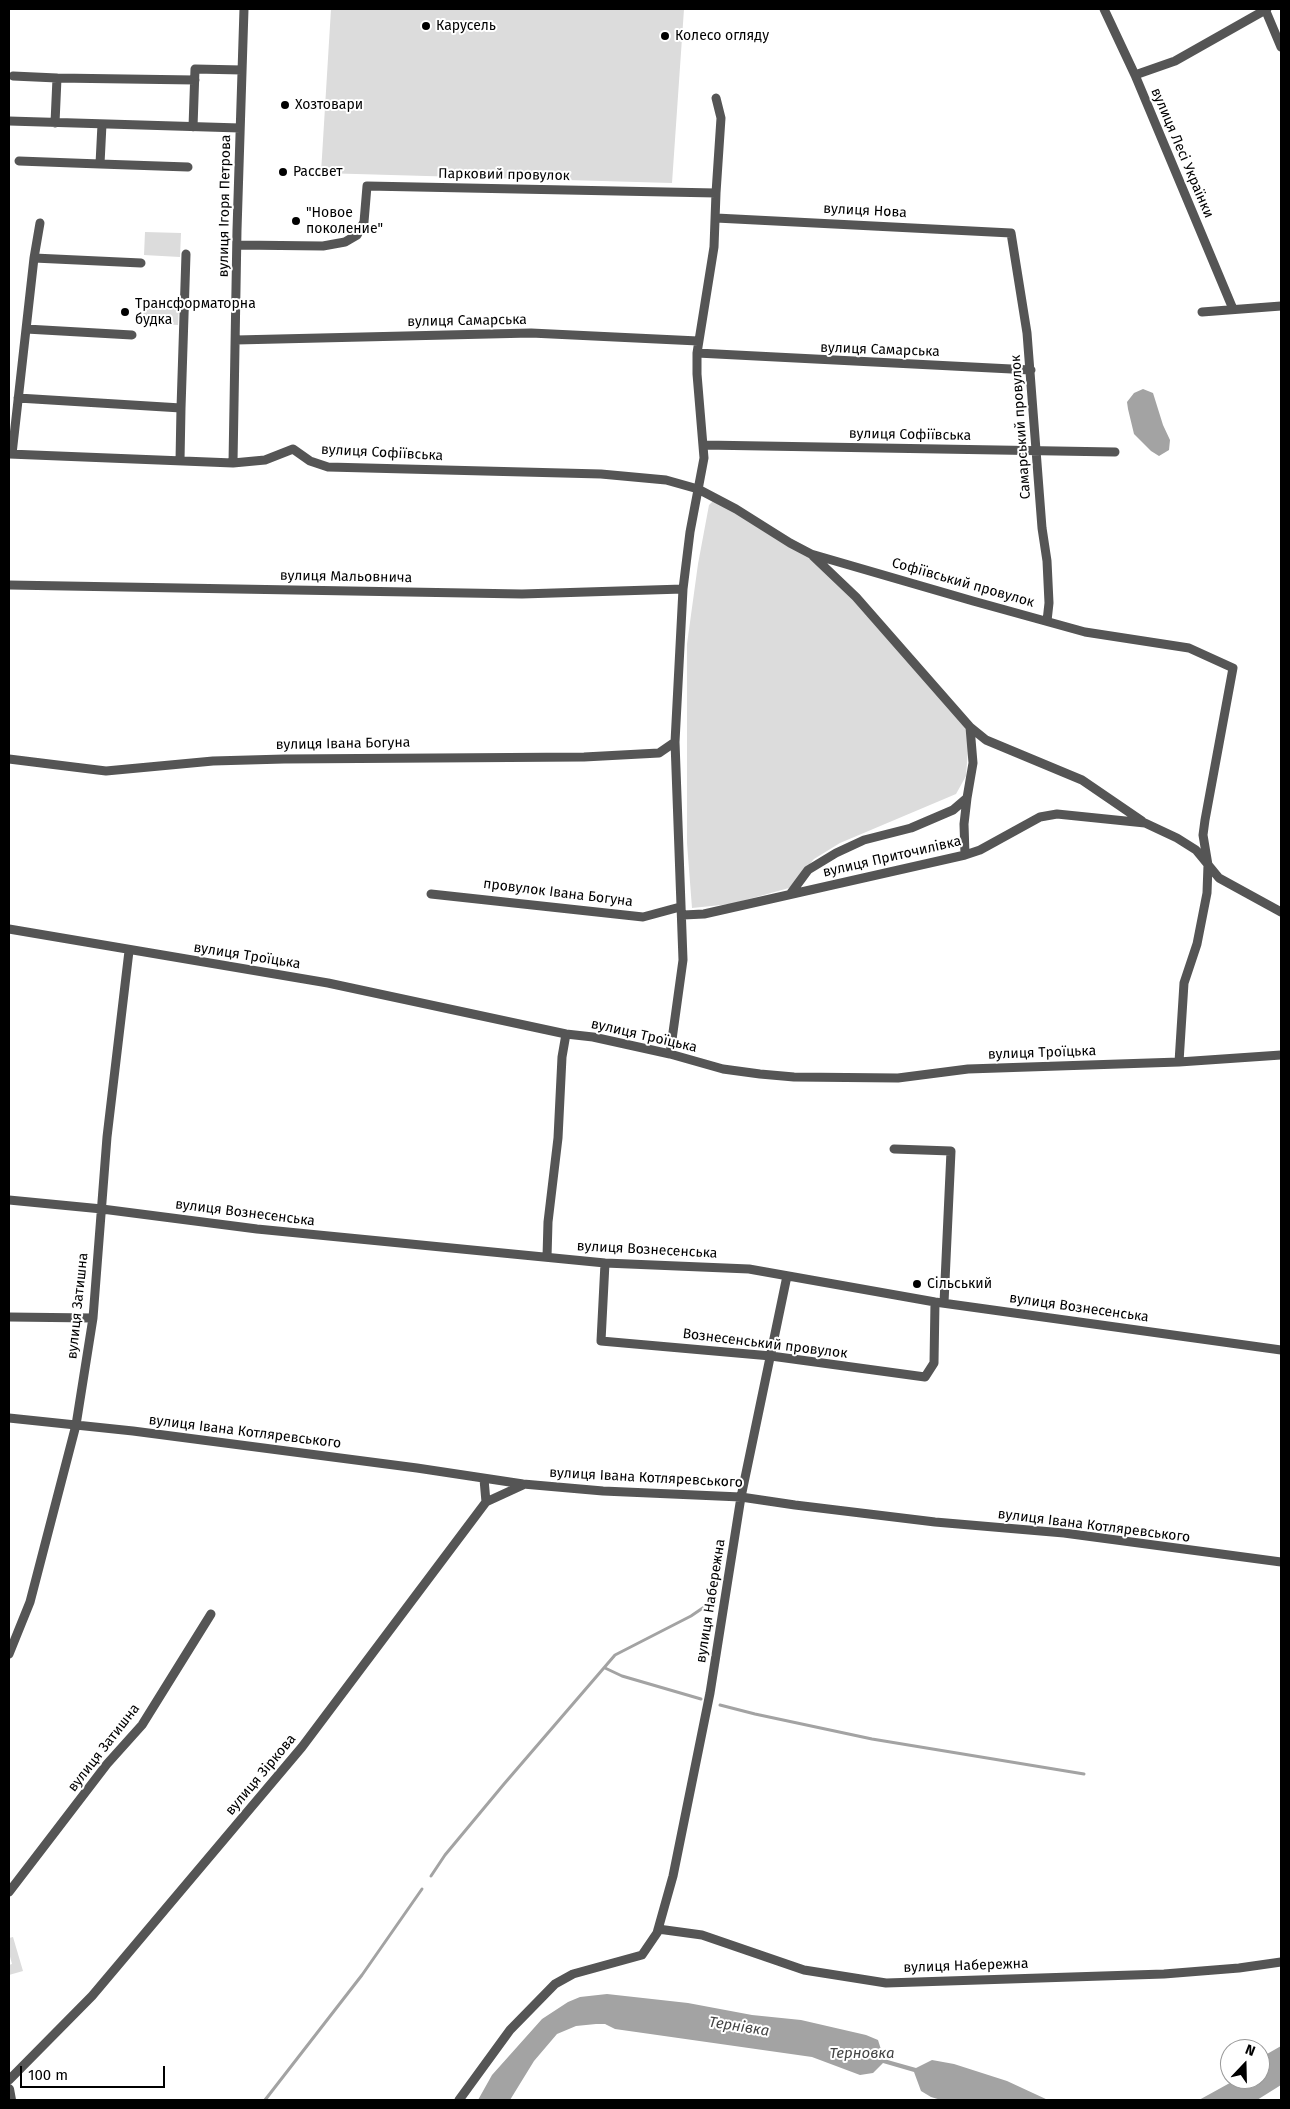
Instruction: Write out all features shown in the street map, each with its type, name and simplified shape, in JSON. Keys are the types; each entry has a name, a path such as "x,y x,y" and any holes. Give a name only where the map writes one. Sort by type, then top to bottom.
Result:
{"street":[{"name":"вулиця Ігоря Петрова","path":"233,463 244,9"},
{"name":"вулиця Лесі Українки","path":"1104,9 1135,75 1233,310"},
{"path":"1135,75 1175,61 1266,9 1281,47"},
{"path":"192,127 195,69 242,70"},
{"path":"13,76 195,80"},
{"path":"55,123 57,78"},
{"path":"670,1054 683,960 675,742 683,589 690,532 703,473 704,445 697,374 697,354 714,247 721,118 716,98"},
{"path":"9,121 240,128"},
{"path":"100,164 102,124"},
{"path":"19,161 188,167"},
{"name":"Парковий провулок","path":"238,245 323,246 345,242 357,235 364,222 367,186 716,193"},
{"name":"вулиця Нова","path":"716,218 1011,232"},
{"path":"10,454 40,223"},
{"name":"Самарський провулок","path":"1011,232 1026,323 1031,370 1042,528 1047,561 1049,603 1047,620"},
{"path":"180,461 186,254"},
{"path":"34,258 141,263"},
{"path":"1202,312 1281,306"},
{"path":"26,329 132,335"},
{"name":"вулиця Самарська","path":"236,340 530,334 698,342"},
{"name":"вулиця Самарська","path":"697,354 1031,370"},
{"path":"18,398 181,408"},
{"name":"вулиця Софіївська","path":"704,445 1115,452"},
{"name":"вулиця Софіївська","path":"10,454 233,463 265,460 293,450 310,461 328,467 601,474 666,480 698,489"},
{"name":"Софіївський провулок","path":"698,489 811,554 1085,632 1182,646 1233,668 1205,820 1204,844 1208,865"},
{"path":"811,554 856,597 970,727 986,740 1082,780 1145,823"},
{"name":"вулиця Мальовнича","path":"9,585 522,594 683,589"},
{"path":"965,856 964,824 973,763 970,727"},
{"name":"вулиця Івана Богуна","path":"9,759 106,771 203,762 275,759 584,757 659,753 675,742"},
{"path":"791,894 808,870 836,853 864,840 911,828 933,820 953,810 967,798"},
{"name":"вулиця Приточилівка","path":"681,911 704,914 965,856 1047,815 1074,815 1108,821 1145,823 1191,847 1219,878 1281,912"},
{"path":"1180,1062 1184,983 1197,944 1207,893 1208,865"},
{"name":"провулок Івана Богуна","path":"431,894 643,917 681,911"},
{"name":"вулиця Троїцька","path":"9,929 328,983 566,1034 593,1037 670,1054 723,1069 760,1074 898,1078 968,1069 1180,1062 1281,1055"},
{"name":"вулиця Затишна","path":"9,1654 30,1602 76,1425 93,1318 107,1137 130,950"},
{"path":"547,1257 558,1138 562,1057 566,1034"},
{"name":"Вознесенський провулок","path":"605,1263 601,1341 771,1356 925,1377 934,1363 951,1151 894,1148"},
{"name":"вулиця Вознесенська","path":"9,1200 102,1209 257,1230 605,1263 749,1270 940,1302 1281,1350"},
{"name":"вулиця Набережна","path":"459,2100 510,2030 555,1984 573,1974 642,1954 658,1929 673,1876 710,1693 741,1497 787,1276"},
{"path":"9,1317 93,1318"},
{"name":"вулиця Івана Котляревського","path":"9,1418 295,1452 523,1484 603,1491 741,1497 796,1506 935,1522 1064,1533 1281,1562"},
{"path":"484,1479 486,1502"},
{"name":"вулиця Зіркова","path":"9,2080 92,1996 302,1747 486,1502 523,1484"},
{"name":"вулиця Затишна","path":"9,1892 107,1764 142,1725 211,1614"},
{"name":"вулиця Набережна","path":"658,1929 702,1935 804,1970 886,1982 1164,1974 1239,1968 1281,1962"},
{"path":"9,2089 11,2100"}],"shaded area":[{"path":"331,9 684,9 672,183 321,173"},
{"path":"145,232 181,233 180,257 144,255"},
{"path":"143,302 179,303 178,325 141,323"},
{"path":"718,496 815,552 963,720 969,736 966,776 956,794 840,843 814,859 789,888 731,904 692,908 687,843 687,644 698,564 709,505"},
{"path":"13,1937 23,1971 9,1975 9,1965 12,1964 9,1953 9,1938"}],"water":[{"path":"1143,389 1153,393 1170,440 1169,450 1159,456 1151,451 1134,434 1128,409 1127,402 1134,393"},
{"name":"Терновка","path":"607,1994 688,2003 752,2015 801,2020 866,2035 878,2040 884,2059 916,2068 932,2060 954,2064 1007,2081 1048,2100 941,2100 921,2091 914,2072 883,2063 873,2073 860,2075 812,2057 615,2029 605,2024 596,2024 576,2026 557,2034 534,2061 510,2100 478,2100 492,2075 542,2019 568,2002 580,1997"},
{"path":"1281,2046 1281,2085 1257,2100 1199,2100 1220,2088 1270,2089 1270,2052"}],"waterway":[{"path":"431,1876 445,1855 504,1784 615,1655 691,1616 713,1601"},
{"path":"605,1668 622,1676 701,1699"},
{"path":"720,1705 872,1739 1084,1774"},
{"path":"265,2100 362,1975 422,1889"}],"place":[{"name":"Карусель","path":"426,26"},
{"name":"Колесо огляду","path":"665,36"},
{"name":"Хозтовари","path":"285,105"},
{"name":"Рассвет","path":"283,172"},
{"name":"\"Новое поколение\"","path":"296,221"},
{"name":"Трансформаторна будка","path":"125,312"},
{"name":"Сільський","path":"917,1284"}],"water label":[{"name":"Тернівка","path":"739,2027"}]}
